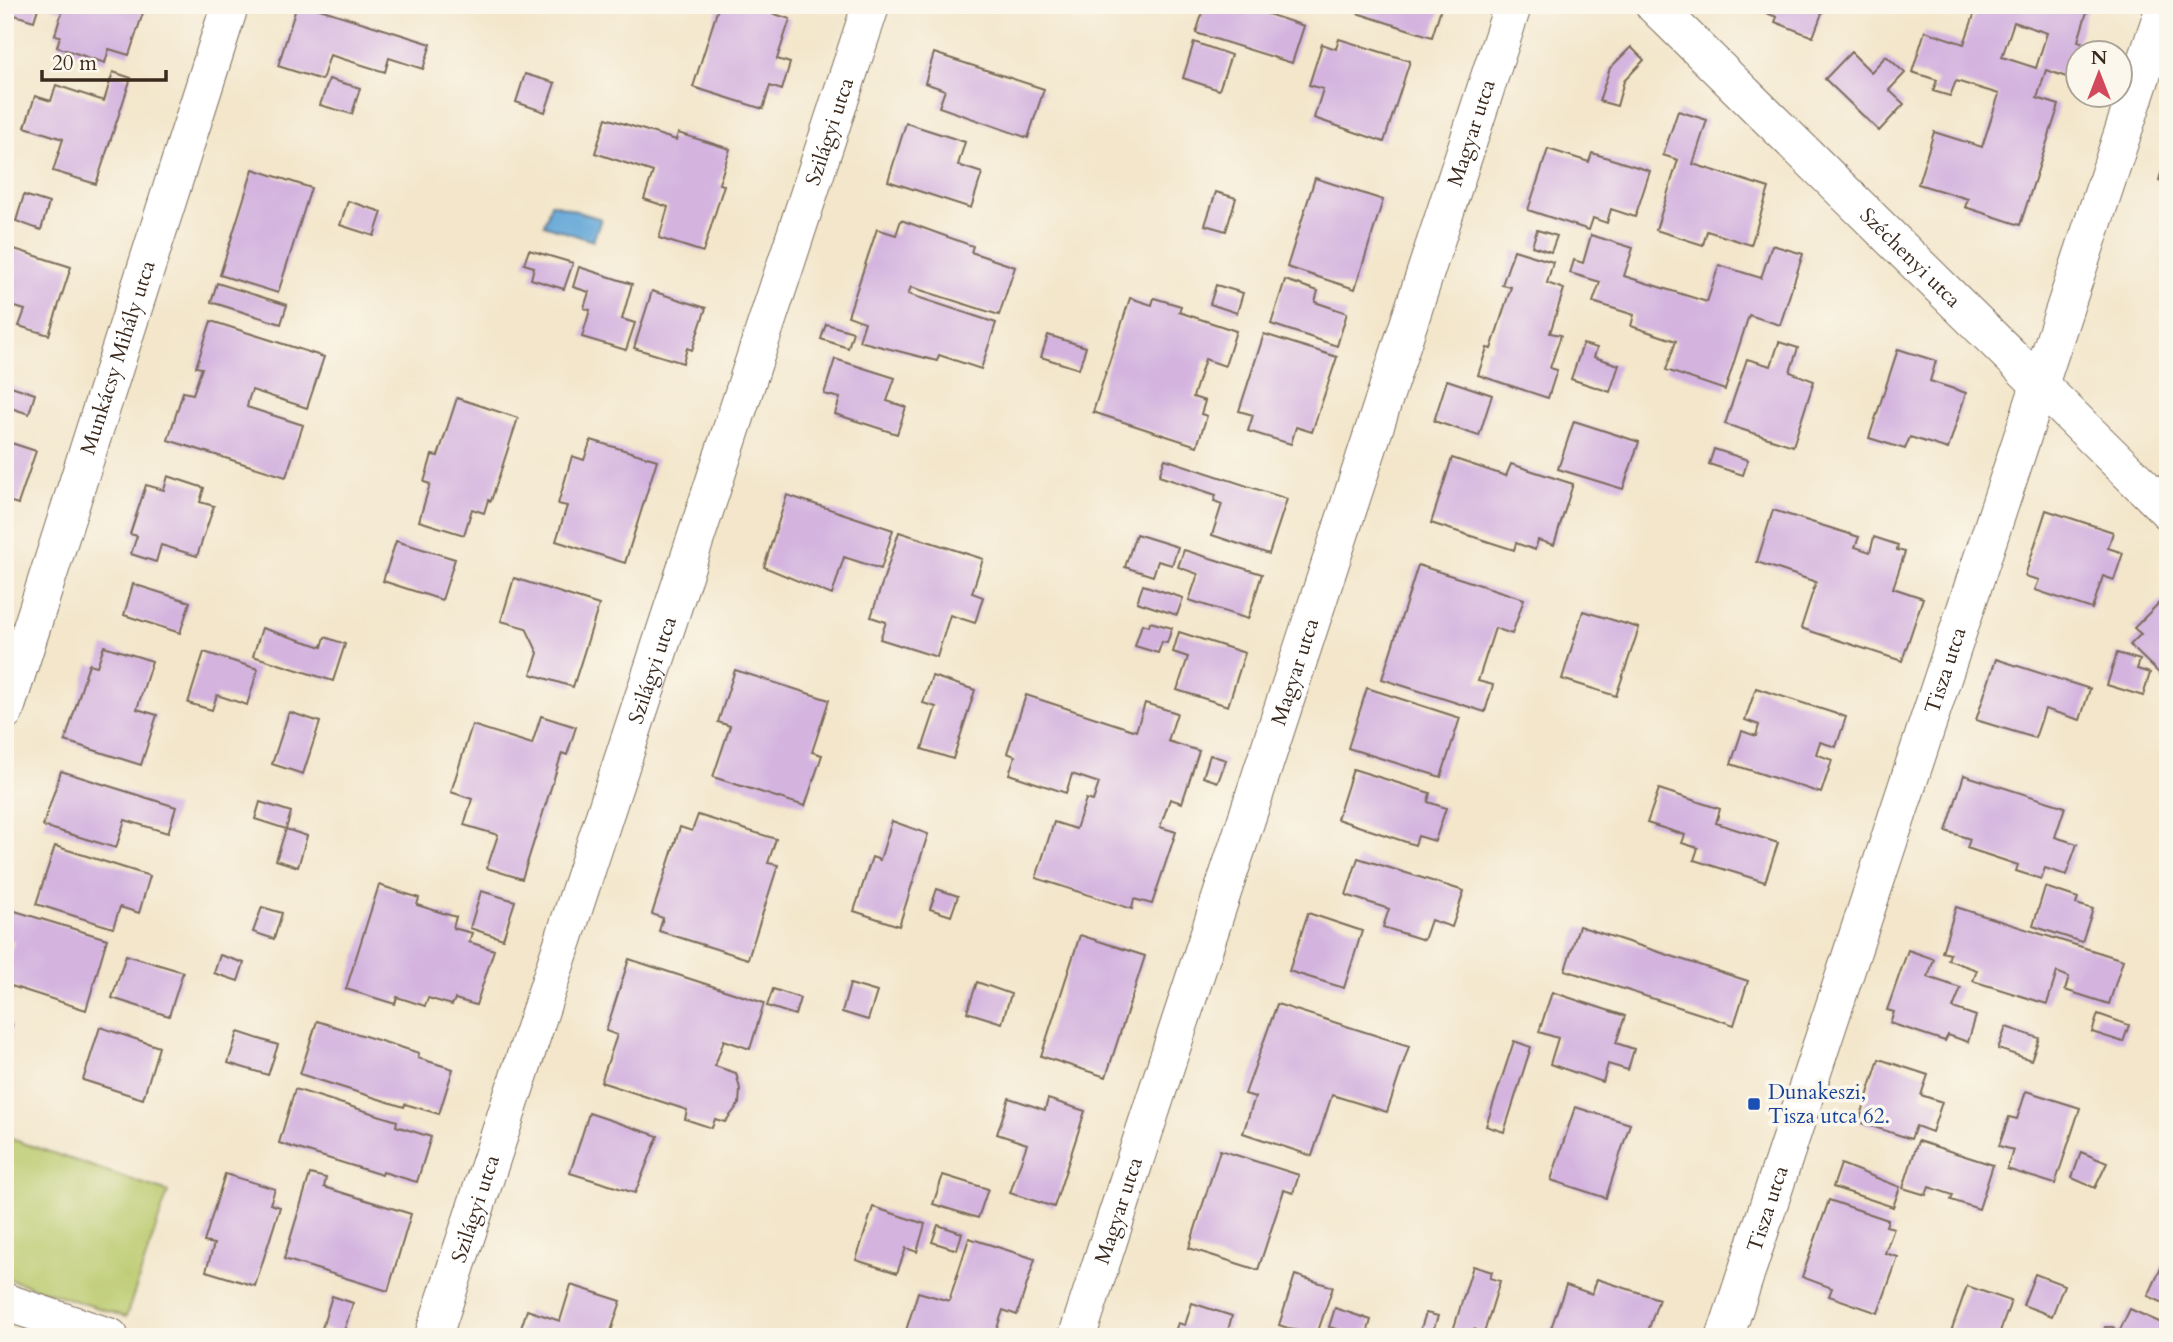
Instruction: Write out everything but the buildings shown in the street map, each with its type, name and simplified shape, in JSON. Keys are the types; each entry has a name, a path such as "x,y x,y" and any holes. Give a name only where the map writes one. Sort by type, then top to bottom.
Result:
{"street":[{"name":"Munkácsy Mihály utca","path":"5,711 230,5"},
{"name":"Szilágyi utca","path":"433,1337 871,5"},
{"name":"Magyar utca","path":"1077,1337 1513,5"},
{"name":"Széchenyi utca","path":"1654,5 2168,511"},
{"name":"Tisza utca","path":"1725,1337 2165,5"},
{"path":"5,1302 110,1337"}],"green space":[{"path":"5,1137 168,1192 126,1317 5,1278"}],"water":[{"path":"551,203 601,219 593,241 544,225"}],"place":[{"name":"Dunakeszi, Tisza utca 62.","path":"1754,1104"}]}
